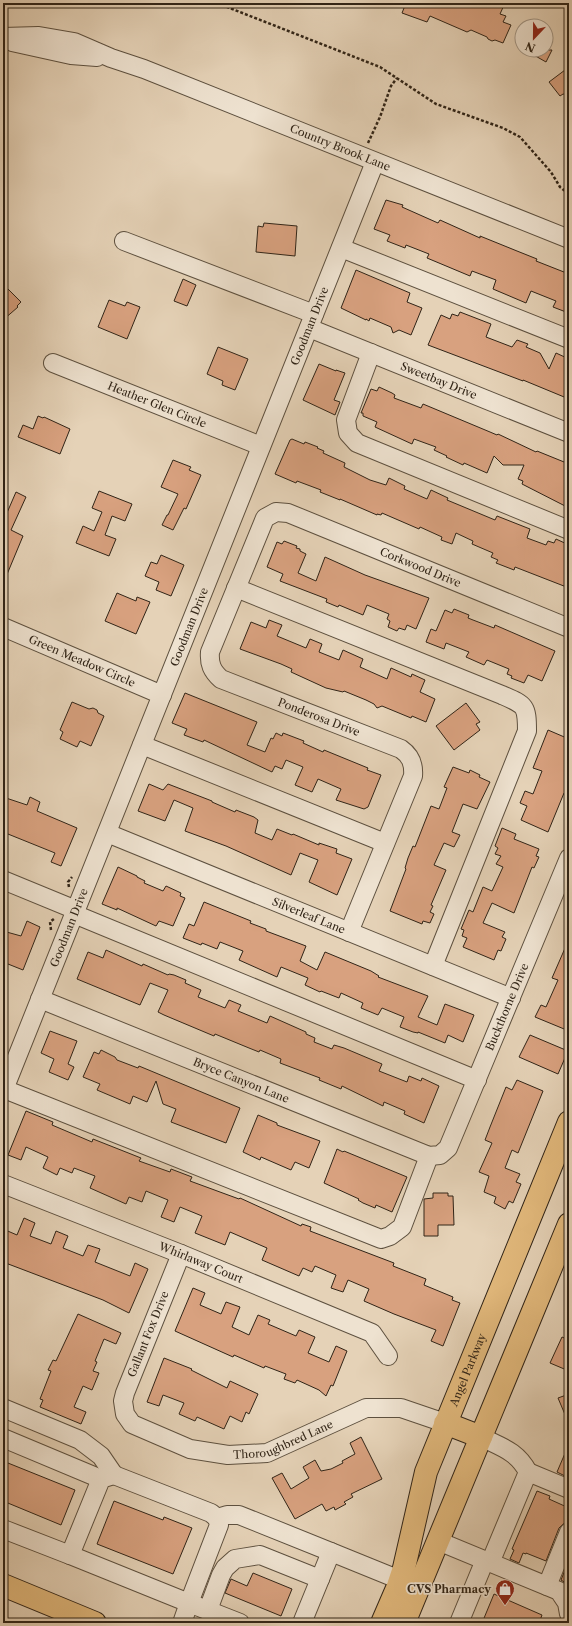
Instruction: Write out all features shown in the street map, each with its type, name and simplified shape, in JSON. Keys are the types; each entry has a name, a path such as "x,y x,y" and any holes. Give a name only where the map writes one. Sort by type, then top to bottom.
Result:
{"main road":[{"name":"Angel Parkway","path":"382,1623 400,1580 409,1550 426,1472 569,1122"},
{"path":"404,1623 569,1224"},
{"path":"445,1423 481,1437"},
{"path":"3,1585 95,1623"}],"street":[{"name":"Country Brook Lane","path":"3,36 39,36 74,42 111,58 144,69 371,155 569,239"},
{"name":"Country Brook Lane","path":"3,40 71,55 111,58"},
{"name":"Goodman Drive","path":"4,1090 341,248 371,155"},
{"name":"Sweetbay Drive","path":"124,241 312,321 372,354 569,433"},
{"path":"341,248 569,339"},
{"path":"372,354 346,420 348,432 357,443 569,530"},
{"name":"Heather Glen Circle","path":"53,363 261,446"},
{"name":"Corkwood Drive","path":"272,513 282,511 288,513 569,628"},
{"name":"Ponderosa Drive","path":"272,513 265,518 262,524 210,652 210,660 215,674 221,679 401,749 412,760 414,768 413,776 349,932"},
{"path":"236,588 522,704 527,714 527,731 433,966"},
{"name":"Green Meadow Circle","path":"3,627 162,695"},
{"path":"142,745 385,844"},
{"name":"Silverleaf Lane","path":"107,833 511,998"},
{"name":"Buckthorne Drive","path":"4,1090 381,1240 390,1236 402,1227 436,1155 448,1148 511,998 565,879 569,858"},
{"path":"3,880 75,912 477,1080"},
{"name":"Bryce Canyon Lane","path":"40,999 436,1155"},
{"name":"Whirlaway Court","path":"3,1184 181,1254 372,1333 388,1356"},
{"name":"Gallant Fox Drive","path":"125,1414 123,1401 125,1393 181,1254"},
{"name":"Thoroughbred Lane","path":"125,1414 132,1424 190,1449 228,1455 267,1454 366,1408 401,1408 445,1423"},
{"path":"5,1414 80,1440 101,1456 108,1477 70,1555"},
{"path":"481,1437 512,1451 523,1461 528,1472 569,1489"},
{"path":"3,1438 211,1513 217,1518 219,1525 182,1623"},
{"path":"459,1623 528,1472"},
{"path":"217,1518 227,1515 239,1515 400,1580"},
{"path":"3,1529 240,1623"},
{"path":"547,1586 569,1532"},
{"path":"438,1541 559,1591 567,1603 569,1614"},
{"path":"302,1623 331,1552"},
{"path":"208,1610 221,1575 225,1568 235,1558 260,1555 320,1579"},
{"path":"568,1623 569,1617"}],"path":[{"path":"217,3 380,67 436,104 503,128 520,137 551,172 560,186 569,194"},
{"path":"371,155 373,129 380,118 391,86 397,78"}],"building":[{"path":"406,3 505,3 500,14 506,16 503,22 511,25 503,43 495,40 492,41 487,37 471,30 467,32 430,16 427,22 402,13"},
{"path":"539,58 548,58 546,62"},
{"path":"569,67 569,95 563,94 560,96 549,82"},
{"path":"386,200 403,205 402,207 438,223 440,220 480,238 480,236 537,259 536,261 569,274 569,305 566,312 553,307 556,301 531,291 526,303 493,289 496,280 472,271 470,276 427,258 429,254 406,245 405,248 387,241 390,235 374,229"},
{"path":"264,223 297,226 295,256 256,252 258,226 263,227"},
{"path":"356,270 410,293 407,302 422,308 411,335 399,330 393,333 391,327 370,318 369,321 366,320 341,308"},
{"path":"183,279 196,285 187,306 174,301"},
{"path":"3,284 21,302 17,306 18,307 3,320"},
{"path":"109,300 125,306 127,302 140,307 127,339 98,327"},
{"path":"460,312 491,324 486,337 512,347 517,340 528,344 526,347 540,353 549,369 556,353 569,359 569,399 523,380 428,345 441,315 450,319 452,314 458,316"},
{"path":"218,347 248,359 235,390 222,385 223,381 207,374"},
{"path":"319,364 345,373 334,400 340,402 335,415 303,400"},
{"path":"379,387 395,395 394,398 421,408 423,404 497,435 498,434 536,452 537,451 569,464 569,508 522,484 523,481 518,479 524,465 503,465 494,456 487,473 464,463 463,465 446,457 447,456 434,450 436,447 414,439 412,444 375,427 377,422 363,416 363,413 361,413 371,389 377,391"},
{"path":"38,416 44,417 70,429 60,454 18,437 23,425 33,429"},
{"path":"292,439 304,444 305,442 318,447 317,448 324,451 323,453 345,463 344,467 370,480 386,485 389,478 405,486 404,489 427,499 431,490 448,498 447,500 495,520 497,516 530,529 527,538 546,545 548,541 554,543 556,539 569,545 569,588 515,567 514,570 496,563 498,560 491,557 493,553 472,544 473,541 456,533 452,544 441,540 442,537 420,527 419,529 382,513 381,515 377,515 320,492 321,490 297,481 296,483 275,474 290,440"},
{"path":"173,460 191,467 189,470 201,475 186,509 184,508 173,530 162,525 178,494 161,487"},
{"path":"99,491 132,504 125,521 112,516 105,535 116,539 109,556 76,543 83,526 94,531 102,512 92,508"},
{"path":"16,492 26,497 11,530 23,536 3,584 3,522"},
{"path":"284,541 297,546 296,548 300,549 300,551 306,554 298,573 316,581 325,557 365,575 429,598 416,629 407,625 405,630 399,628 397,631 388,627 390,621 387,619 389,614 367,605 363,615 339,605 338,607 326,602 327,599 280,581 283,574 267,567 277,542 282,544"},
{"path":"161,555 184,565 171,596 156,590 159,582 145,576 151,562 157,564"},
{"path":"117,593 136,601 137,597 150,602 136,634 105,621"},
{"path":"454,609 469,615 468,618 494,628 495,625 555,651 542,681 528,675 524,683 511,678 512,676 507,674 509,669 487,660 484,665 466,657 469,652 446,643 444,649 426,642 431,629 436,631 445,610 452,613"},
{"path":"269,620 282,625 277,636 306,648 310,639 322,644 319,652 339,660 343,650 363,659 360,667 387,679 391,668 411,677 412,674 425,680 420,692 435,699 426,722 412,716 411,718 382,706 377,708 374,704 344,691 326,688 291,672 292,669 281,664 240,649 251,622 266,628"},
{"path":"185,693 257,722 247,745 265,752 271,738 273,739 276,733 282,736 283,733 304,741 303,743 323,752 324,750 381,775 368,807 364,809 336,800 341,789 318,779 312,792 295,785 303,767 286,760 282,769 275,766 272,772 204,740 203,742 184,735 187,729 172,723"},
{"path":"72,702 89,709 93,708 104,716 91,746 80,741 77,747 60,739 63,732 60,730"},
{"path":"466,703 480,722 476,724 480,730 454,750 436,726"},
{"path":"548,730 569,739 569,785 564,793 548,832 521,820 527,806 520,803 525,791 533,794 542,771 533,768"},
{"path":"453,767 469,773 470,770 480,775 479,777 490,782 477,809 463,804 452,832 460,835 454,847 444,843 434,865 446,870 431,905 433,906 430,912 434,914 430,923 423,921 422,924 390,911 413,846 415,847 431,806 439,809 447,788 444,787"},
{"path":"149,784 163,790 168,784 212,801 235,812 236,810 254,817 258,820 255,833 272,840 277,829 319,845 319,843 337,849 336,853 352,859 337,895 309,882 318,860 300,853 291,875 226,846 185,831 193,808 174,800 165,821 138,811"},
{"path":"30,797 40,802 37,811 77,828 61,866 51,862 55,853 3,832 3,806 6,798 27,805"},
{"path":"502,828 516,834 514,839 539,849 536,856 539,857 534,868 532,867 514,913 492,903 483,923 505,932 502,937 506,939 501,951 498,950 494,960 463,947 467,938 462,936 464,930 461,929 469,910 473,912 483,887 492,891 503,867 496,864 501,856 495,854 498,848 495,846"},
{"path":"118,867 137,876 145,881 144,883 163,891 166,886 181,893 180,896 185,898 173,926 159,921 156,926 117,908 117,910 102,904"},
{"path":"204,902 251,921 250,923 266,929 266,931 306,946 300,961 317,970 325,952 371,971 379,976 378,977 428,996 418,1017 437,1025 445,1004 474,1015 463,1042 448,1035 445,1043 418,1032 413,1032 400,1027 404,1017 382,1008 378,1015 361,1008 363,1003 341,993 339,998 321,991 320,992 305,985 308,978 281,967 277,977 239,960 243,951 220,942 217,949 183,938 189,924 194,926"},
{"path":"27,921 40,927 23,970 3,962 3,931 21,936"},
{"path":"569,939 569,1031 535,1017 541,1005 546,1007 558,980 552,978"},
{"path":"106,950 142,966 143,964 168,975 174,975 186,980 185,983 201,990 198,997 225,1008 229,1000 241,1005 238,1011 267,1023 270,1016 306,1032 306,1034 315,1038 314,1042 332,1049 334,1045 344,1048 382,1064 379,1071 407,1082 409,1076 421,1081 422,1078 439,1086 424,1123 404,1114 405,1111 384,1102 383,1106 342,1086 341,1089 319,1080 320,1078 280,1063 281,1059 260,1050 259,1052 215,1034 214,1036 158,1012 168,990 150,983 140,1005 77,979 88,952 103,958"},
{"path":"50,1031 77,1041 68,1064 74,1067 68,1080 49,1072 54,1059 41,1053"},
{"path":"530,1035 568,1051 558,1074 519,1057"},
{"path":"101,1050 115,1057 117,1060 138,1068 139,1066 240,1108 226,1143 171,1122 176,1109 163,1104 156,1081 147,1102 133,1096 130,1104 97,1090 100,1084 83,1077 94,1052 99,1054"},
{"path":"517,1080 543,1091 518,1153 512,1150 505,1168 520,1174 516,1182 521,1184 513,1203 509,1201 505,1209 494,1203 496,1197 484,1192 489,1176 479,1172 492,1143 485,1140 506,1087 512,1090"},
{"path":"26,1111 53,1122 52,1125 92,1142 93,1139 141,1158 139,1161 170,1172 171,1169 192,1177 190,1181 239,1199 240,1198 301,1226 302,1224 311,1227 310,1231 394,1263 393,1266 426,1279 424,1285 453,1297 452,1300 460,1303 443,1346 431,1341 436,1330 364,1301 369,1289 348,1280 343,1292 331,1288 336,1275 315,1266 312,1272 303,1268 299,1276 262,1260 267,1248 230,1232 225,1245 195,1233 202,1216 180,1207 174,1222 161,1217 168,1200 146,1191 142,1202 129,1197 126,1204 90,1188 95,1176 74,1168 72,1173 60,1168 57,1175 43,1168 48,1157 26,1147 21,1160 8,1155"},
{"path":"258,1115 277,1123 277,1125 320,1141 309,1168 295,1162 291,1170 261,1157 260,1160 243,1152"},
{"path":"337,1149 407,1177 392,1212 376,1205 375,1208 363,1203 358,1200 359,1199 324,1183"},
{"path":"433,1193 448,1193 448,1196 453,1196 454,1225 438,1225 438,1236 424,1236 424,1199 433,1198"},
{"path":"24,1218 35,1223 30,1236 51,1244 56,1231 68,1236 63,1248 83,1256 88,1245 100,1249 95,1262 130,1276 135,1263 148,1269 129,1313 103,1300 3,1262 3,1229 17,1235"},
{"path":"193,1288 205,1293 200,1305 221,1314 226,1302 240,1307 232,1327 249,1335 258,1315 270,1320 268,1324 296,1336 299,1330 315,1337 308,1353 329,1362 336,1346 347,1351 333,1386 331,1385 326,1396 319,1390 297,1380 295,1383 284,1379 286,1374 265,1366 264,1368 234,1355 233,1357 175,1331"},
{"path":"78,1314 121,1333 116,1344 104,1339 95,1361 97,1362 93,1371 99,1373 92,1390 83,1386 74,1407 86,1412 81,1424 40,1407 43,1400 40,1399 51,1371 48,1370 53,1360 56,1361"},
{"path":"562,1337 569,1340 569,1371 550,1363"},
{"path":"164,1358 192,1369 191,1370 227,1388 230,1381 258,1394 249,1414 246,1412 242,1422 230,1416 224,1429 197,1417 195,1421 179,1414 184,1403 163,1395 159,1406 147,1402"},
{"path":"569,1394 569,1424 558,1398"},
{"path":"361,1437 382,1479 351,1494 353,1497 344,1502 346,1504 335,1510 334,1507 326,1511 322,1504 295,1519 272,1478 282,1473 291,1489 309,1478 303,1467 315,1460 321,1471 331,1469 343,1463 342,1461 355,1454 350,1443"},
{"path":"569,1444 569,1478 557,1472"},
{"path":"3,1461 75,1490 61,1525 3,1501"},
{"path":"537,1491 550,1496 549,1499 569,1508 569,1522 563,1524 559,1528 546,1561 523,1553 519,1563 510,1559 514,1550 512,1549"},
{"path":"114,1501 163,1520 164,1517 192,1528 173,1574 97,1544"},
{"path":"569,1560 569,1585 561,1580"},
{"path":"253,1573 292,1589 281,1616 225,1593 231,1579 247,1586"},
{"name":"CVS Pharmacy","path":"494,1594 542,1615 539,1623 482,1623"}],"place":[{"name":"CVS Pharmacy","path":"505,1606"}]}
